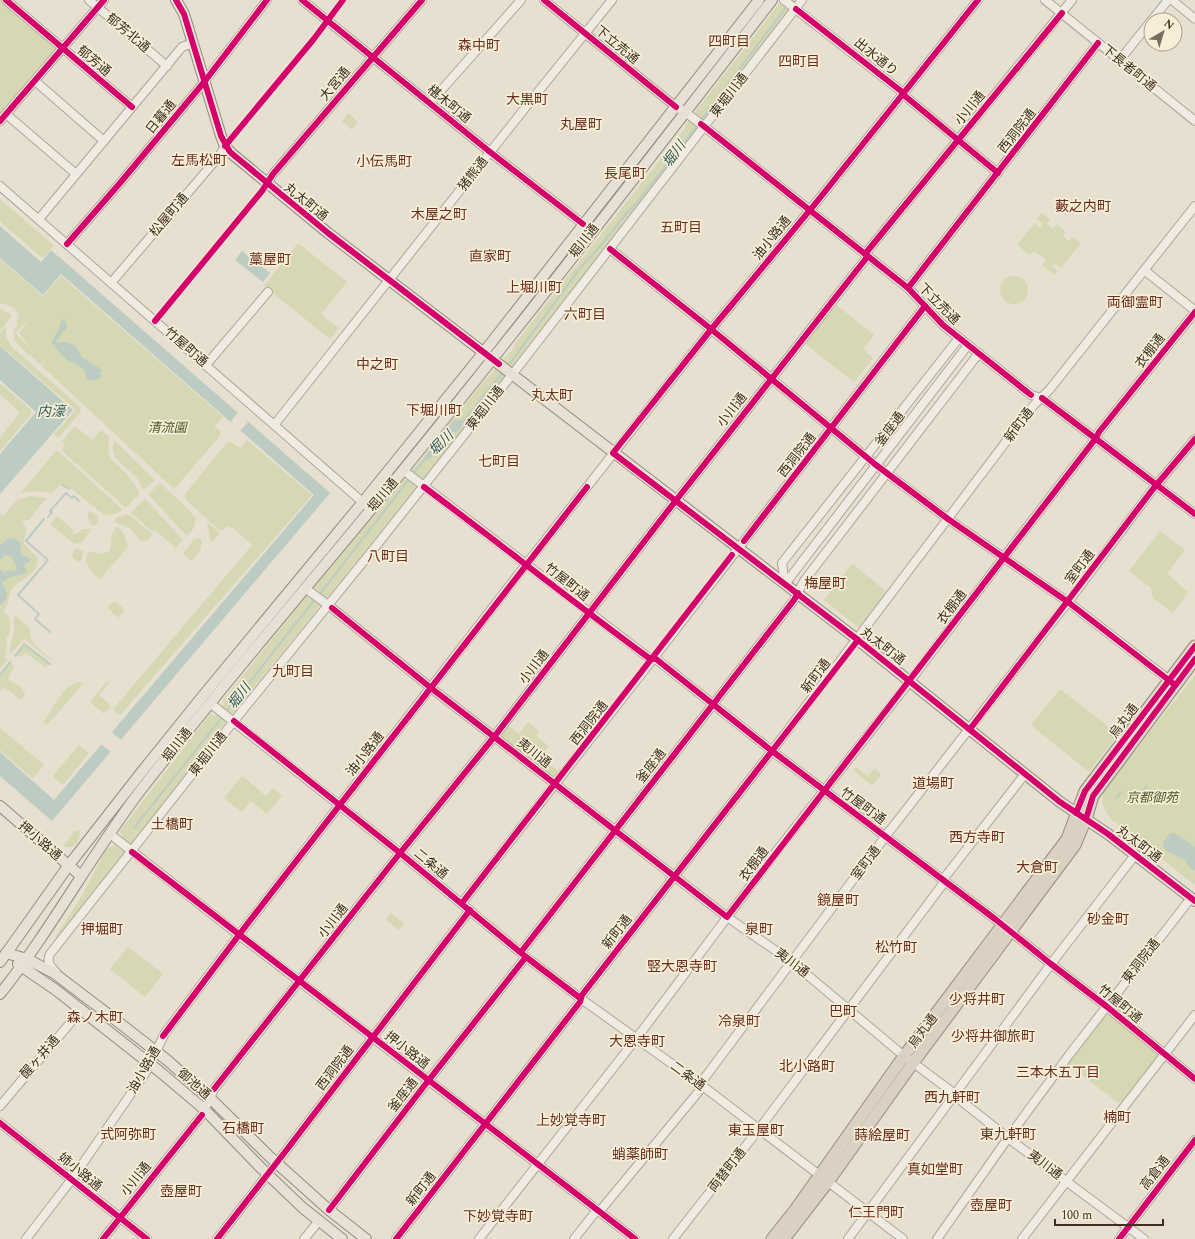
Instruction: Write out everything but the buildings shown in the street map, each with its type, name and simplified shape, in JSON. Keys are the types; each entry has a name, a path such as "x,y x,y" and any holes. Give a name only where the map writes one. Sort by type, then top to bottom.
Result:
{"highway":[{"name":"烏丸通","path":"784,1239 824,1179 909,1059 1006,928 1067,839 1081,816 1085,791 1172,682 1195,646"},
{"name":"烏丸通","path":"1172,682 1195,659"},
{"name":"烏丸通","path":"772,1239 824,1179"}],"main road":[{"name":"丸太町通","path":"176,0 184,14 221,136 225,146 230,152 328,233 613,453 798,593 1060,802 1135,855 1193,899"},
{"name":"堀川通","path":"0,962 3,951 69,865 202,697 363,502 484,352 759,0"},
{"name":"堀川通","path":"0,994 10,981 32,961 81,876 114,837 138,793 305,588 371,509 406,473 496,362 689,114 772,0"},
{"name":"押小路通","path":"0,806 81,876"},
{"name":"御池通","path":"3,951 32,961 66,981 156,1051 210,1098 276,1163 328,1210 366,1239"},
{"name":"御池通","path":"3,951 24,969 82,1009 204,1109 267,1174 319,1221 342,1239"}],"street":[{"name":"郁芳通","path":"6,0 132,107"},
{"name":"郁芳北通","path":"90,0 167,66"},
{"path":"0,121 104,0"},
{"name":"日暮通","path":"67,244 205,81 267,0"},
{"name":"椹木町通","path":"302,0 374,56 490,152 583,224"},
{"name":"大宮通","path":"267,184 273,174 422,0"},
{"path":"430,103 521,0"},
{"name":"下立売通","path":"544,0 676,107 689,114 908,288 943,325 1031,395 1042,398 1195,514"},
{"name":"猪熊通","path":"275,424 612,0"},
{"name":"出水通り","path":"784,0 848,48 998,173"},
{"name":"東堀川通","path":"32,961 53,950 231,719 326,604 610,250 703,125 794,8 802,0"},
{"name":"油小路通","path":"26,1239 72,1180 146,1072 165,1033 239,935 526,564 711,329 978,0"},
{"name":"下長者町通","path":"1045,0 1195,121"},
{"name":"小川通","path":"103,1239 202,1114 219,1083 590,614 867,255 1072,0"},
{"path":"1159,12 1168,0"},
{"path":"1172,0 1195,19"},
{"path":"1119,61 1143,32"},
{"path":"38,219 182,48 193,43"},
{"name":"西洞院通","path":"908,288 1098,43"},
{"path":"35,81 104,141"},
{"path":"6,114 76,174"},
{"name":"松屋町通","path":"112,283 220,155 225,146"},
{"name":"竹屋町通","path":"0,186 371,509"},
{"name":"新町通","path":"396,1239 580,1002 582,995 858,640 1033,406 1050,390 1195,206"},
{"path":"610,250 711,329 876,465 948,519 1068,602 1172,682"},
{"path":"1144,270 1195,312"},
{"path":"206,365 268,292"},
{"name":"西洞院通","path":"462,903 653,659 925,306"},
{"name":"衣棚通","path":"479,1239 636,1039 727,917 910,681 1096,438 1099,432 1195,312"},
{"name":"釜座通","path":"785,584 782,564 959,338"},
{"name":"釜座通","path":"785,584 968,345"},
{"name":"釜座通","path":"328,1210 428,1080 615,830 794,600 804,581 978,353"},
{"name":"室町通","path":"574,1239 700,1090 700,1084 886,836 1157,485 1195,439"},
{"name":"竹屋町通","path":"406,473 649,658 656,659 772,751 944,880 1106,1006 1195,1079"},
{"path":"819,539 830,547"},
{"name":"夷川通","path":"305,588 431,688 727,917 792,962 909,1059 1008,1138 1144,1239"},
{"name":"二条通","path":"210,703 400,853 523,954 580,998 700,1084 903,1239"},
{"name":"両替町通","path":"672,1239 759,1129 943,884 945,877 1025,774"},
{"name":"押小路通","path":"114,837 372,1038 635,1239"},
{"path":"848,1239 1051,964 1135,855"},
{"name":"東洞院通","path":"937,1239 1008,1138 1106,1006 1193,899"},
{"name":"西洞院通","path":"217,1239 470,910"},
{"path":"53,950 49,957 49,963 66,981"},
{"name":"醒ヶ井通","path":"0,1106 82,1009"},
{"path":"1022,1239 1195,1015"},
{"name":"姉小路通","path":"0,1123 147,1239"},
{"name":"高倉通","path":"1119,1239 1195,1140"},
{"path":"304,1239 319,1221"}],"green space":[{"path":"0,0 57,47 57,51 0,117"},
{"path":"782,0 798,0 694,133 610,244 525,350 499,386 424,477 420,478 414,485 416,488 229,718 58,939 55,937 83,894 106,849 113,846 123,835 119,832 210,714 215,716 224,704 223,700 307,596 311,598 315,592 314,586 322,576 402,478 405,479 479,387 513,349 517,341 685,128 685,125"},
{"path":"348,113 358,122 352,130 342,121"},
{"path":"0,199 52,244 53,247 44,257 41,257 0,221"},
{"path":"1042,213 1050,219 1047,224 1053,229 1057,224 1066,232 1063,236 1069,241 1072,237 1081,243 1061,268 1054,263 1052,266 1058,271 1055,275 1042,265 1046,260 1034,251 1030,255 1017,245 1035,223 1040,228 1043,224 1037,219"},
{"path":"298,243 347,282 321,314 339,328 330,339 264,286"},
{"name":"清流園","path":"0,259 43,296 61,276 222,416 223,418 215,425 215,427 220,431 220,436 175,488 172,487 42,366 44,363 40,365 35,360 36,356 35,358 31,357 33,354 32,353 29,356 15,341 13,330 31,350 19,333 29,320 16,332 14,329 18,325 16,322 19,317 18,314 12,307 0,303"},
{"path":"1014,276 1020,277 1024,280 1027,284 1027,296 1024,300 1020,303 1014,304 1008,303 1004,300 1001,296 1000,290 1001,284 1004,280 1008,277"},
{"path":"835,304 874,335 863,349 873,358 854,382 804,343"},
{"path":"0,309 9,313 11,317 0,331"},
{"path":"6,326 6,336 12,347 81,408 80,413 58,438 54,434 76,410 0,345 0,333"},
{"path":"0,383 31,410 31,414 0,451 0,437 19,414 18,411 0,394"},
{"path":"75,426 92,440 101,430 109,436 108,444 110,456 130,478 140,493 126,508 61,450 65,445 62,441"},
{"path":"247,440 312,495 119,715 113,710 114,708 252,545 233,528 227,526 223,530 219,530 185,499 185,494 228,441 240,448"},
{"path":"115,441 155,480 143,490 136,478 115,456 113,446"},
{"path":"57,450 123,510 109,515 103,514 73,490 61,484 52,493 33,491 20,493"},
{"path":"160,483 190,511 196,519 194,528 187,536 148,494"},
{"path":"32,496 47,499 41,504 29,520 22,522 26,528 24,544 37,557 37,563 36,568 11,591 8,603 4,609 5,613 9,615 10,632 5,639 7,642 5,657 8,659 0,669 0,514 3,516 18,500"},
{"path":"145,499 183,540 176,548 155,530 152,531 131,513"},
{"path":"89,511 97,515 98,520 96,525 92,526 90,522 88,517"},
{"path":"128,514 152,534 147,541 141,541 129,527 115,522 115,518"},
{"path":"57,516 73,530 73,534 76,534 83,529 91,529 80,543 74,544 50,524"},
{"path":"207,522 220,533 214,541 211,541 210,539"},
{"path":"117,527 121,530 127,541 128,547 100,579 90,570 86,557 92,551 99,554 109,552 112,536"},
{"path":"1160,531 1185,550 1165,576 1168,574 1188,592 1173,613 1153,598 1151,588 1129,571"},
{"path":"199,538 202,540 200,551 191,561 183,554 193,540"},
{"path":"77,549 83,551 82,559 79,562 72,556 74,550"},
{"path":"852,564 887,592 859,628 824,600"},
{"path":"115,601 125,610 118,618 108,608 110,604"},
{"path":"16,616 30,629 31,639 38,648 54,662 24,639 11,654 10,647 14,633 14,617"},
{"path":"24,644 49,665 45,667 26,653 20,657 16,656"},
{"path":"10,662 14,667 8,679 23,689 25,695 21,700 5,688 3,688 0,692 0,675"},
{"name":"京都御苑","path":"1195,675 1195,885 1112,820 1105,810 1102,798 1104,790"},
{"path":"107,681 109,683 99,695 111,706 104,714 90,702"},
{"path":"79,682 83,684 47,725 43,721 61,695 69,687"},
{"path":"1060,689 1118,734 1089,772 1031,725"},
{"path":"528,722 539,731 536,736 549,746 540,757 560,772 553,781 497,736 507,724 519,734"},
{"path":"0,728 43,764 33,778 0,750"},
{"path":"78,746 88,752 88,754 64,784 61,784 53,776"},
{"path":"856,767 868,776 875,768 881,775 872,786 853,770"},
{"path":"242,776 266,796 273,788 282,796 267,814 251,801 242,812 224,798"},
{"path":"869,804 880,813 873,821 862,812"},
{"path":"75,831 80,831 76,844 70,847 63,846"},
{"path":"391,913 404,924 399,930 385,919"},
{"path":"128,947 163,974 145,997 110,969"},
{"path":"1109,1011 1159,1051 1160,1056 1122,1103 1117,1102 1069,1065 1069,1060 1105,1012"}],"water":[{"path":"0,226 41,262 51,250 330,493 52,821 0,776 0,752 54,800 314,495 61,274 43,295 0,258"},
{"path":"242,251 270,273 263,282 235,260"},
{"path":"62,319 65,320 67,328 56,342 66,342 76,346 82,357 102,370 102,372 99,372 102,376 99,379 90,381 84,370 76,364 68,361 52,344"},
{"name":"内濠","path":"0,346 73,410 0,494 0,454 36,412 0,380"},
{"path":"455,419 457,421 462,420 464,422 457,432 453,432 436,454 427,460 424,458"},
{"path":"8,538 15,539 20,543 21,555 28,557 31,560 23,566 27,570 26,573 11,577 2,582 6,589 7,595 3,603 0,605 0,569 4,573 9,570 14,572 17,569 12,557 5,555 0,560 0,546"},
{"path":"1173,833 1195,847 1195,870 1191,869 1185,860 1167,851 1163,846 1166,838"}],"pier":[{"path":"238,412 248,422 240,431 230,423"},
{"path":"111,732 121,740 111,752 101,744"}],"waterway":[{"name":"堀川","path":"700,121 787,6"},
{"name":"堀川","path":"508,366 581,267 635,205 698,124"},
{"name":"堀川","path":"463,422 504,371"},
{"name":"堀川","path":"412,475 426,458"},
{"name":"堀川","path":"319,595 410,478"},
{"path":"62,485 69,489"},
{"path":"48,517 52,512 50,511 66,493 72,498 74,496 79,501"},
{"path":"44,519 26,541 48,560 18,595 39,614 35,619 50,632"},
{"name":"堀川","path":"226,712 316,598"},
{"path":"15,656 24,644 50,664"},
{"path":"0,675 10,662"},
{"name":"堀川","path":"134,828 223,716"},
{"path":"1130,791 1134,793 1137,798 1146,787"},
{"path":"1117,797 1121,792"}],"cycle path":[{"path":"6,0 132,107"},
{"path":"0,121 104,0"},
{"path":"176,0 184,14 221,136 230,152 328,233 499,364"},
{"path":"67,244 205,81 267,0"},
{"path":"302,0 490,152 583,224"},
{"path":"225,146 313,40 343,0"},
{"path":"155,321 262,191 273,174 422,0"},
{"path":"544,0 676,107"},
{"path":"978,0 613,453 858,640 1060,802 1108,834 1195,901"},
{"path":"796,9 901,91 905,96 998,173"},
{"path":"865,254 1062,13"},
{"path":"908,288 1098,43"},
{"path":"701,124 908,288 943,325 1031,395"},
{"path":"610,249 711,329 876,465 948,519 1068,602 1175,685"},
{"path":"214,1089 400,853 494,737 670,508 868,256"},
{"path":"744,541 925,306"},
{"path":"332,608 431,688 727,917 1096,438 1099,432 1195,312"},
{"path":"1042,398 1195,514"},
{"path":"970,729 1153,489 1195,439"},
{"path":"424,487 592,616 649,658 656,659 772,751 995,919 1106,1006 1195,1079"},
{"path":"163,1036 248,923 587,487"},
{"path":"462,903 732,555"},
{"path":"521,952 798,593"},
{"path":"396,1239 580,1002 582,995 858,640"},
{"path":"1076,813 1085,791 1195,646"},
{"path":"1086,819 1093,796 1195,659"},
{"path":"234,721 400,853 526,957 580,998"},
{"path":"132,852 635,1239"},
{"path":"217,1239 470,910"},
{"path":"329,1210 526,957"},
{"path":"103,1239 202,1115"},
{"path":"0,1123 147,1239"},
{"path":"1119,1239 1195,1140"}],"district":[{"name":"四町目","path":"729,41"},
{"name":"森中町","path":"479,45"},
{"name":"四町目","path":"799,61"},
{"name":"大黒町","path":"527,99"},
{"name":"丸屋町","path":"581,124"},
{"name":"左馬松町","path":"199,160"},
{"name":"小伝馬町","path":"384,161"},
{"name":"長尾町","path":"625,173"},
{"name":"藪之内町","path":"1083,206"},
{"name":"木屋之町","path":"439,214"},
{"name":"五町目","path":"681,227"},
{"name":"直家町","path":"490,256"},
{"name":"藁屋町","path":"270,259"},
{"name":"上堀川町","path":"534,287"},
{"name":"両御霊町","path":"1135,302"},
{"name":"六町目","path":"585,314"},
{"name":"中之町","path":"377,364"},
{"name":"丸太町","path":"552,395"},
{"name":"下堀川町","path":"434,410"},
{"name":"七町目","path":"499,461"},
{"name":"八町目","path":"388,556"},
{"name":"梅屋町","path":"825,583"},
{"name":"九町目","path":"293,671"},
{"name":"道場町","path":"933,783"},
{"name":"土橋町","path":"172,824"},
{"name":"西方寺町","path":"977,837"},
{"name":"大倉町","path":"1037,867"},
{"name":"鏡屋町","path":"838,900"},
{"name":"砂金町","path":"1108,919"},
{"name":"押堀町","path":"102,929"},
{"name":"泉町","path":"759,929"},
{"name":"松竹町","path":"896,947"},
{"name":"竪大恩寺町","path":"682,966"},
{"name":"少将井町","path":"977,999"},
{"name":"巴町","path":"843,1011"},
{"name":"森ノ木町","path":"95,1017"},
{"name":"冷泉町","path":"739,1021"},
{"name":"少将井御旅町","path":"993,1036"},
{"name":"大恩寺町","path":"637,1041"},
{"name":"北小路町","path":"807,1066"},
{"name":"三本木五丁目","path":"1058,1072"},
{"name":"西九軒町","path":"952,1097"},
{"name":"楠町","path":"1117,1117"},
{"name":"上妙覚寺町","path":"571,1120"},
{"name":"石橋町","path":"243,1128"},
{"name":"東玉屋町","path":"756,1130"},
{"name":"式阿弥町","path":"128,1134"},
{"name":"東九軒町","path":"1008,1134"},
{"name":"蒔絵屋町","path":"882,1135"},
{"name":"蛸薬師町","path":"640,1154"},
{"name":"真如堂町","path":"935,1169"},
{"name":"壺屋町","path":"181,1191"},
{"name":"壺屋町","path":"991,1205"},
{"name":"仁王門町","path":"876,1212"},
{"name":"下妙覚寺町","path":"498,1216"}]}
